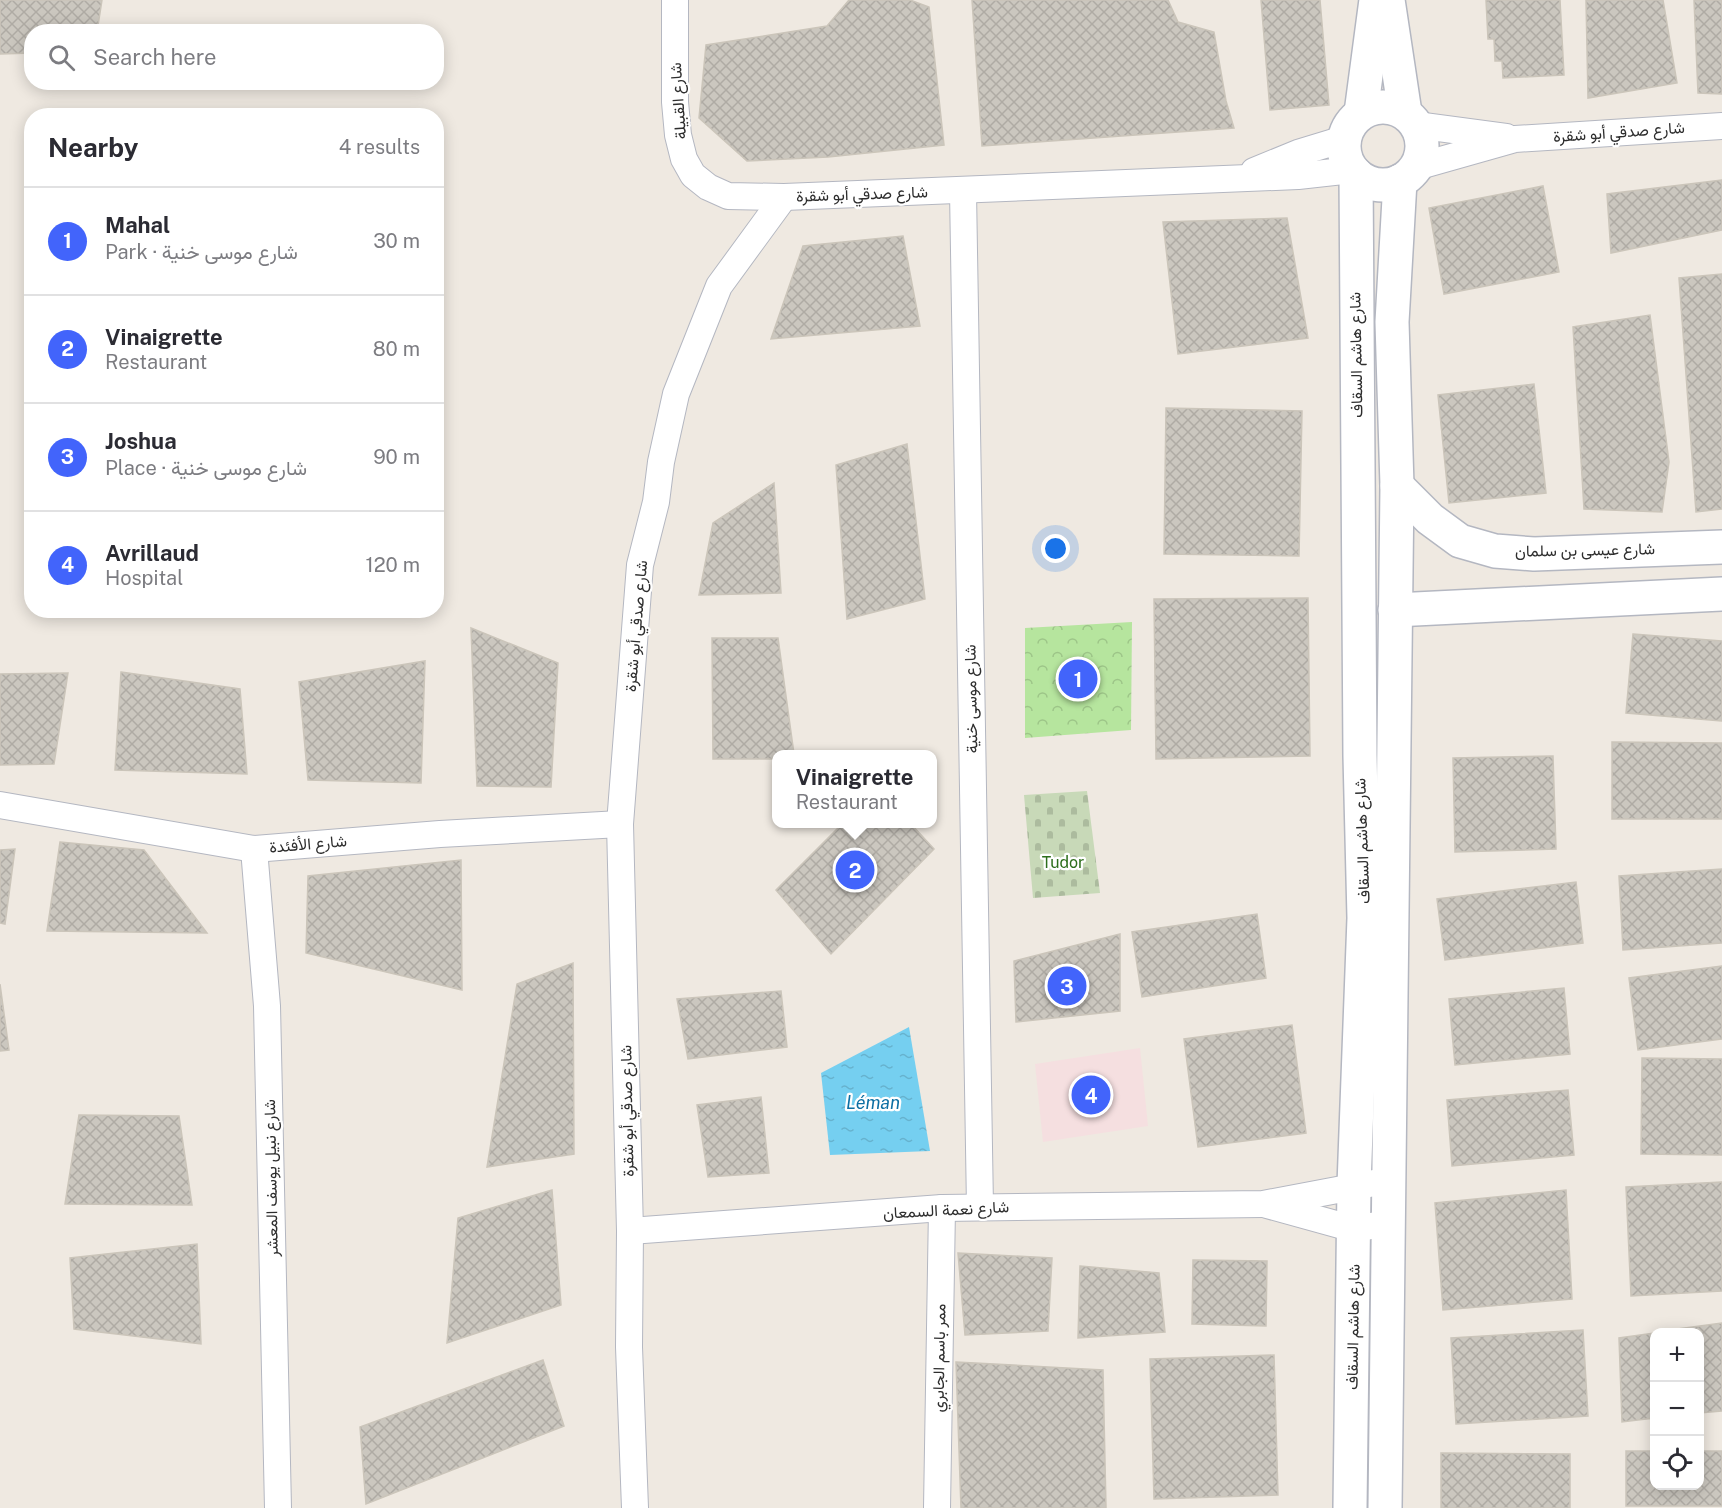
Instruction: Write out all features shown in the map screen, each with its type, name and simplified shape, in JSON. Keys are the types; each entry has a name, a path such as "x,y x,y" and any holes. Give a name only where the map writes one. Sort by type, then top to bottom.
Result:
{"street":[{"name":"شارع القبيلة","path":"675,0 675,102 678,135 688,167 693,175 708,187 728,196 784,197"},
{"name":"شارع هاشم السقاف","path":"1350,1508 1354,1185 1364,918 1353,149 1376,0"},
{"path":"1388,0 1411,119 1422,138 1422,153 1408,174 1376,185 1353,149 1376,107 1391,107 1411,119"},
{"name":"شارع صدقي أبو شقرة","path":"1411,119 1515,139 1722,126"},
{"name":"شارع صدقي أبو شقرة","path":"1408,174 1515,139"},
{"name":"شارع صدقي أبو شقرة","path":"635,1508 629,1347 630,1231 620,824 640,565 656,502 667,428 676,394 719,286 784,197 963,191 1241,177 1298,153 1353,149"},
{"name":"شارع هاشم السقاف","path":"1385,1508 1397,486 1392,322 1408,174"},
{"name":"شارع موسى خنية","path":"963,191 980,1207"},
{"name":"شارع عيسى بن سلمان","path":"1397,486 1430,519 1460,541 1495,550 1534,554 1722,547"},
{"path":"1395,610 1722,594"},
{"name":"شارع الأفئدة","path":"0,805 254,849 440,834 620,824"},
{"name":"شارع نبيل يوسف المعشر","path":"254,849 267,1006 278,1508"},
{"name":"شارع نعمة السمعان","path":"630,1231 942,1208 1263,1204 1390,1180"},
{"name":"شارع نعمة السمعان","path":"1263,1204 1354,1229 1388,1223"},
{"name":"ممر باسم الجابري","path":"937,1508 942,1208"}],"shaded area":[{"path":"1140,1048 1148,1126 1043,1142 1035,1064"}],"green space":[{"path":"1132,622 1131,730 1025,738 1025,628"},
{"name":"Tudor","path":"1087,791 1100,893 1033,898 1024,795"}],"water":[{"name":"Léman","path":"909,1027 930,1151 830,1155 821,1073"}],"building":[{"path":"0,0 102,0 98,24 24,24 24,53 0,54"},
{"path":"849,0 910,0 929,7 944,145 828,157 747,161 699,118 706,45 827,26"},
{"path":"972,0 1168,0 1178,22 1214,32 1226,101 1234,128 982,146"},
{"path":"1261,0 1320,0 1329,105 1270,110"},
{"path":"1486,0 1560,0 1564,75 1503,78 1502,61 1495,61 1494,39 1488,39"},
{"path":"1586,0 1663,0 1677,83 1588,98"},
{"path":"1694,0 1722,0 1722,94 1698,93"},
{"path":"1722,180 1722,230 1611,253 1607,194"},
{"path":"1543,186 1559,272 1444,294 1429,208"},
{"path":"1287,218 1308,338 1178,354 1163,222"},
{"path":"903,236 920,326 771,339 803,246"},
{"path":"1722,274 1722,509 1696,512 1679,278"},
{"path":"1650,315 1669,462 1662,512 1584,509 1573,327"},
{"path":"1534,384 1546,493 1449,503 1438,395"},
{"path":"1166,408 1302,411 1299,556 1164,554"},
{"path":"907,444 925,599 847,619 836,465"},
{"path":"774,483 781,593 699,595 713,523"},
{"path":"1308,598 1310,756 1156,759 1154,599"},
{"path":"471,628 558,663 551,787 477,786"},
{"path":"1633,634 1722,641 1722,721 1626,713"},
{"path":"712,638 778,638 793,750 772,750 772,759 713,759"},
{"path":"425,661 421,783 308,780 299,682"},
{"path":"121,672 240,689 247,774 115,770"},
{"path":"68,673 54,764 0,765 0,674"},
{"path":"1612,742 1722,743 1722,819 1612,819"},
{"path":"1553,756 1556,849 1455,852 1453,758"},
{"path":"838,828 915,828 934,849 831,954 776,890"},
{"path":"60,842 144,850 207,933 47,931"},
{"path":"15,849 5,924 0,923 0,850"},
{"path":"461,860 462,990 306,953 308,876"},
{"path":"1722,869 1722,943 1623,950 1619,876"},
{"path":"1576,882 1583,943 1445,960 1437,899"},
{"path":"1257,914 1266,978 1142,997 1132,932"},
{"path":"1120,934 1120,1011 1016,1022 1014,961"},
{"path":"573,963 574,1154 487,1167 517,984"},
{"path":"1722,966 1722,1039 1638,1050 1629,978"},
{"path":"0,984 9,1050 0,1051"},
{"path":"1564,988 1570,1054 1455,1065 1449,999"},
{"path":"781,991 787,1047 688,1059 677,999"},
{"path":"1292,1025 1306,1133 1198,1147 1184,1039"},
{"path":"1642,1058 1722,1059 1722,1155 1641,1154"},
{"path":"1568,1090 1574,1155 1452,1166 1447,1100"},
{"path":"761,1097 769,1173 708,1177 697,1105"},
{"path":"79,1115 179,1116 192,1205 65,1204"},
{"path":"1722,1182 1722,1291 1631,1296 1626,1187"},
{"path":"552,1190 561,1305 447,1343 458,1218"},
{"path":"1566,1190 1572,1299 1443,1310 1435,1203"},
{"path":"197,1244 201,1344 74,1329 70,1258"},
{"path":"958,1253 1052,1258 1048,1331 965,1335"},
{"path":"1193,1260 1267,1261 1266,1326 1192,1324"},
{"path":"1080,1266 1159,1273 1165,1332 1078,1338"},
{"path":"1722,1323 1722,1411 1704,1413 1704,1328 1685,1328"},
{"path":"1583,1330 1588,1416 1456,1424 1451,1338"},
{"path":"1650,1334 1650,1418 1622,1422 1619,1338"},
{"path":"1274,1355 1278,1495 1154,1499 1150,1359"},
{"path":"543,1360 564,1426 366,1504 360,1427"},
{"path":"956,1362 1103,1370 1106,1508 961,1508"},
{"path":"1626,1451 1650,1451 1650,1490 1704,1490 1704,1451 1722,1451 1722,1506 1626,1506"},
{"path":"1441,1453 1570,1454 1570,1508 1441,1508"}],"place":[{"name":"Mahal","path":"1078,679"},
{"name":"Vinaigrette","path":"855,870"},
{"name":"Joshua","path":"1067,986"},
{"name":"Avrillaud","path":"1091,1095"}]}
